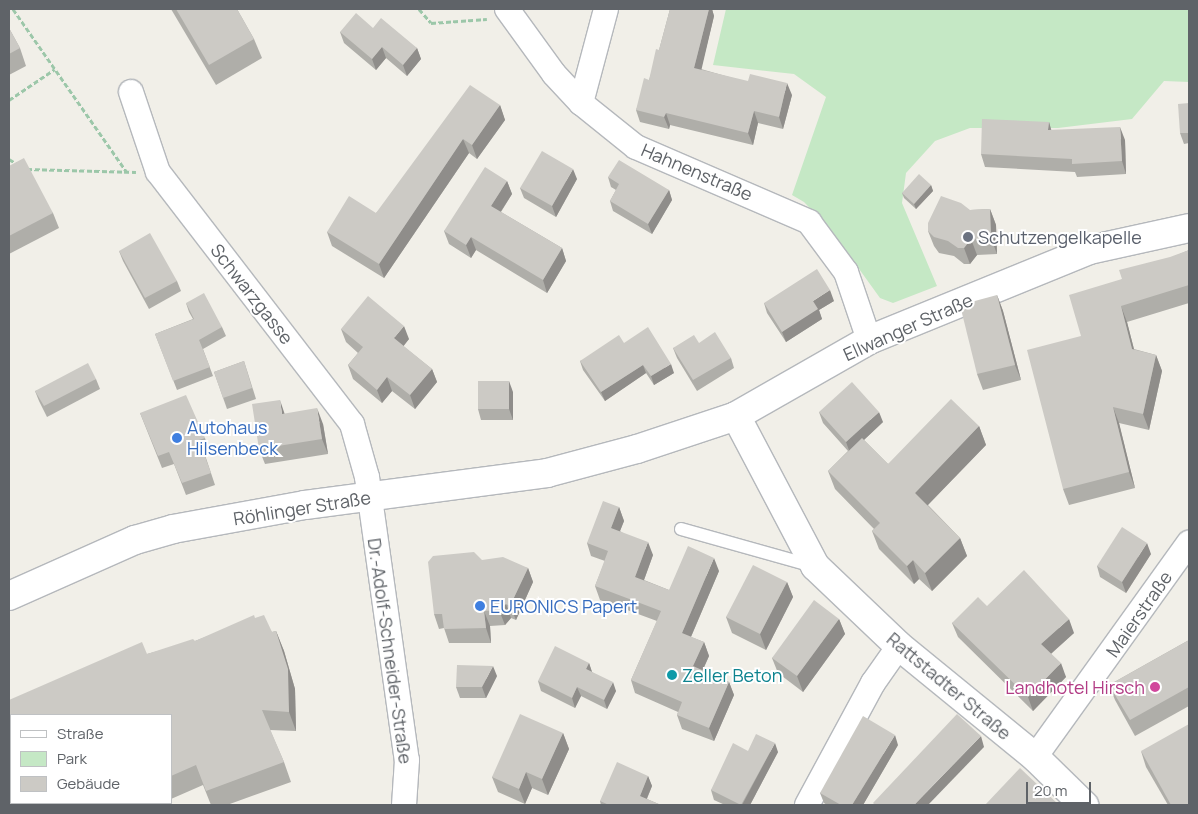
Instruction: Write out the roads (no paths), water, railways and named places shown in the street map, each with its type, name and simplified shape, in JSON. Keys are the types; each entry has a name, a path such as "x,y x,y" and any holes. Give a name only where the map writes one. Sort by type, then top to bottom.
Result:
{"street":[{"path":"581,103 606,9"},
{"name":"Hahnenstraße","path":"510,13 554,74 581,103 636,147 809,222 846,272 869,340"},
{"name":"Schwarzgasse","path":"131,92 158,172 352,424 370,497"},
{"name":"Ellwanger Straße","path":"607,458 736,416 869,340 1089,250 1189,228"},
{"name":"Rattstadter Straße","path":"736,416 815,566 899,646 1036,757 1084,805"},
{"name":"Röhlinger Straße","path":"9,596 135,540 173,529 370,497 548,473 607,458"},
{"name":"Dr.-Adolf-Schneider-Straße","path":"370,497 407,760 404,805"},
{"name":"Maierstraße","path":"1036,757 1189,543"},
{"path":"807,805 873,683 899,646"}],"lane":[{"name":"Rattstadter Straße","path":"681,529 815,566"}],"place":[{"name":"Schutzengelkapelle","path":"968,237"},
{"name":"Autohaus Hilsenbeck","path":"177,438"},
{"name":"EURONICS Papert","path":"480,606"},
{"name":"Zeller Beton","path":"672,675"},
{"name":"Landhotel Hirsch","path":"1155,687"}]}
